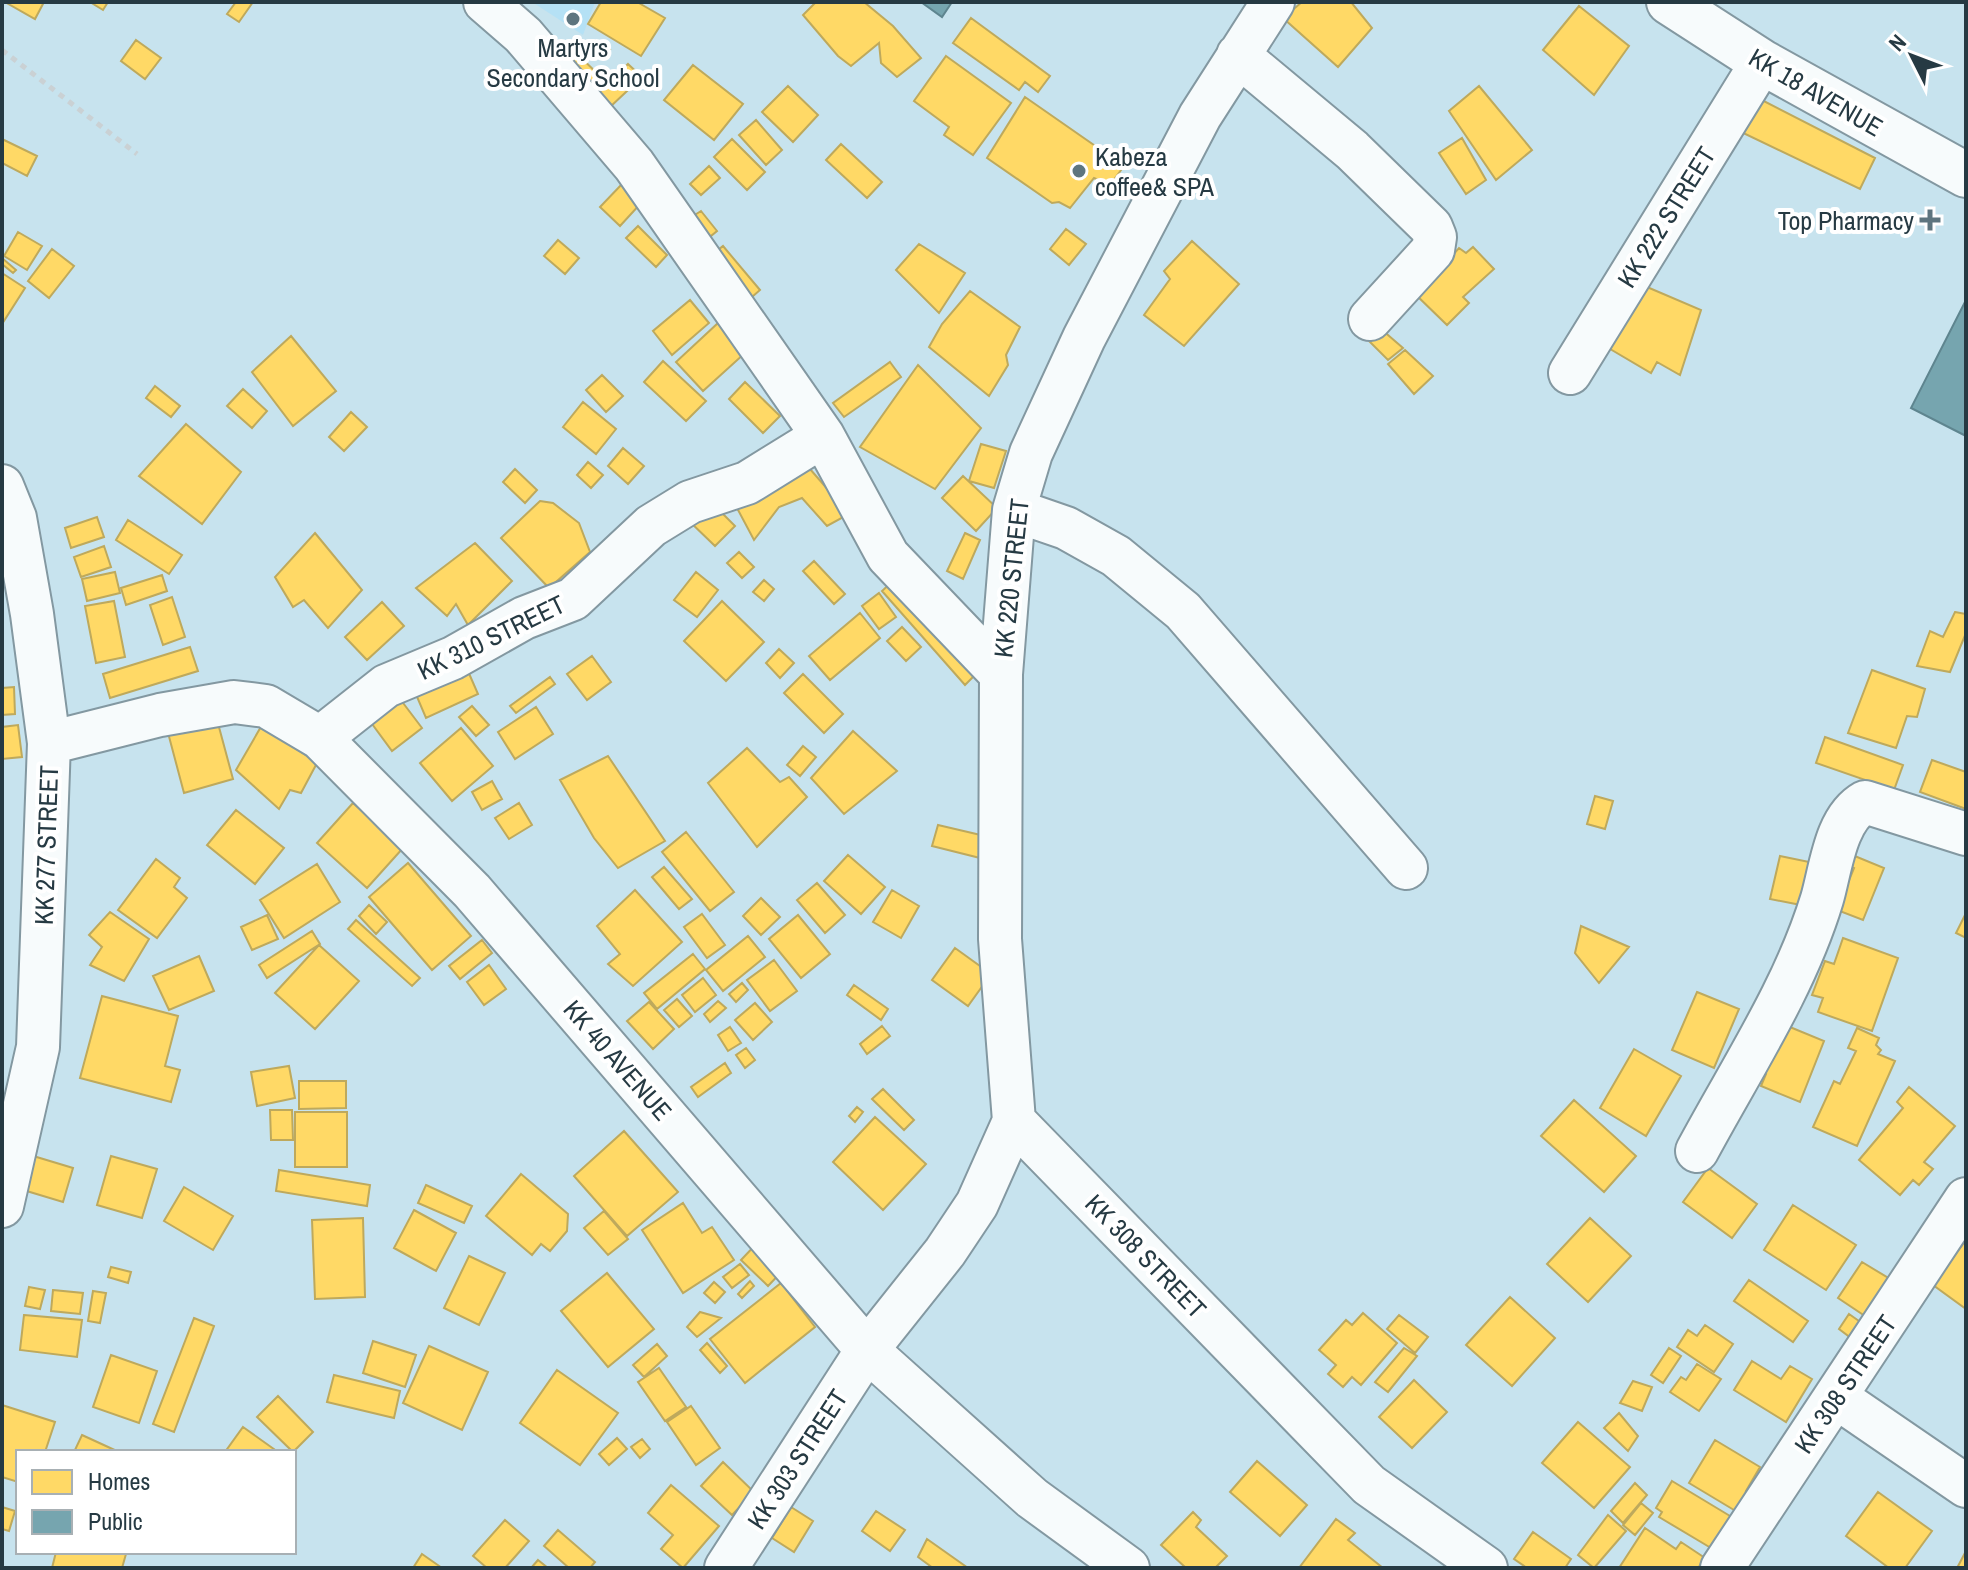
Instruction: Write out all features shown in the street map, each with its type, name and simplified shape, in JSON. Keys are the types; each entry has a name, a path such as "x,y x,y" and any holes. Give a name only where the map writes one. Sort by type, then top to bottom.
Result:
{"main road":[{"name":"KK 18 AVENUE","path":"1669,2 1762,62 1966,175"}],"street":[{"path":"485,2 523,35 634,165 732,311 823,436 888,556 1001,674"},
{"name":"KK 220 STREET","path":"1014,1121 1000,939 1001,674 1014,510 1031,453 1084,338 1200,116 1273,2"},
{"path":"1238,55 1352,150 1431,227 1435,237 1433,250 1370,319"},
{"name":"KK 222 STREET","path":"1570,373 1762,62"},
{"name":"KK 310 STREET","path":"320,738 386,686 453,658 524,618 552,610 573,599 651,526 690,502 747,483 823,436"},
{"name":"KK 277 STREET","path":"2,486 15,518 32,614 49,743 38,1047 2,1206"},
{"path":"1014,510 1066,528 1116,556 1183,611 1406,868"},
{"name":"KK 40 AVENUE","path":"49,743 160,715 234,702 266,706 320,738 472,891 867,1350 1032,1498 1128,1568"},
{"path":"1697,1151 1793,974 1812,929 1847,815 1865,802 1966,834"},
{"path":"867,1350 945,1252 977,1204 1014,1121"},
{"name":"KK 308 STREET","path":"1014,1121 1369,1485 1486,1568"},
{"name":"KK 308 STREET","path":"1722,1568 1966,1199"},
{"name":"KK 303 STREET","path":"726,1568 867,1350"},
{"path":"1836,1397 1966,1486"}],"path":[{"path":"2,50 137,154"}],"shaded area":[{"name":"Martyrs Secondary School","path":"532,2 595,2 583,35"}],"building: Homes":[{"path":"5,2 44,2 35,19"},
{"path":"90,2 108,2 103,10"},
{"path":"236,2 253,2 239,22 227,14"},
{"path":"601,2 637,2 665,18 641,56 588,24"},
{"path":"816,2 864,2 893,26 921,58 897,77 881,63 879,43 851,66 838,56 803,15"},
{"path":"1302,2 1351,2 1372,28 1338,67 1283,18"},
{"path":"1579,6 1629,46 1594,95 1543,50"},
{"path":"971,18 1050,76 1038,92 1025,82 1019,90 953,43"},
{"path":"136,40 161,58 145,79 121,61"},
{"path":"602,44 610,50 604,58 596,52"},
{"path":"569,46 602,78 591,90 557,58"},
{"path":"946,56 1011,103 973,155 944,135 949,127 914,101"},
{"path":"628,64 642,77 610,107 598,93"},
{"path":"693,65 743,104 714,140 664,100"},
{"path":"788,86 818,115 793,142 762,112"},
{"path":"1479,86 1532,150 1496,180 1449,111"},
{"path":"1754,96 1875,158 1860,189 1737,130"},
{"path":"1025,97 1124,166 1110,185 1094,178 1070,208 1059,202 1052,203 987,158"},
{"path":"756,120 782,150 766,165 739,135"},
{"path":"1462,138 1486,180 1466,194 1439,153"},
{"path":"2,139 37,156 27,176 2,163"},
{"path":"732,139 765,172 747,190 714,157"},
{"path":"841,144 882,182 867,198 826,160"},
{"path":"709,166 720,178 701,195 690,184"},
{"path":"623,183 642,202 620,226 600,207"},
{"path":"701,211 717,231 706,240 690,218"},
{"path":"638,226 667,255 656,267 626,238"},
{"path":"1066,229 1086,244 1069,265 1050,249"},
{"path":"18,232 42,246 27,270 4,256"},
{"path":"558,240 579,258 565,274 544,256"},
{"path":"1192,241 1239,284 1184,346 1144,315 1170,279 1164,271"},
{"path":"919,244 965,273 939,313 896,270"},
{"path":"723,246 760,290 744,304 707,259"},
{"path":"1473,247 1494,269 1463,297 1469,303 1447,325 1411,290 1444,265 1459,248 1466,253"},
{"path":"52,249 74,266 49,298 28,281"},
{"path":"2,258 16,270 13,273 2,264"},
{"path":"2,273 25,288 2,324"},
{"path":"1640,284 1701,310 1680,375 1657,362 1651,373 1605,346"},
{"path":"970,291 1020,327 1006,355 1008,365 989,396 929,347 942,324"},
{"path":"690,300 709,323 672,355 653,331"},
{"path":"718,323 745,353 703,391 676,362"},
{"path":"1381,329 1403,348 1388,360 1369,341"},
{"path":"291,336 336,391 293,426 252,372"},
{"path":"1405,350 1433,376 1414,394 1388,364"},
{"path":"663,361 706,401 686,421 644,382"},
{"path":"890,362 901,377 844,417 833,403"},
{"path":"918,365 981,428 935,489 860,447"},
{"path":"602,375 623,396 606,412 586,390"},
{"path":"745,382 780,416 763,433 729,399"},
{"path":"155,386 180,406 171,417 146,398"},
{"path":"243,389 267,411 252,428 227,406"},
{"path":"583,402 616,429 596,454 563,427"},
{"path":"351,412 367,427 344,451 329,437"},
{"path":"186,424 241,472 202,524 139,476"},
{"path":"981,444 1006,451 994,488 969,481"},
{"path":"623,448 644,466 628,484 608,466"},
{"path":"588,462 603,475 591,488 577,475"},
{"path":"515,469 537,490 525,503 503,482"},
{"path":"810,469 849,514 827,526 802,498 779,507 754,540 729,493"},
{"path":"963,476 997,508 976,531 942,498"},
{"path":"708,499 735,526 715,546 688,520"},
{"path":"540,501 553,503 579,523 590,552 549,588 501,538"},
{"path":"97,517 104,537 71,548 65,528"},
{"path":"128,520 182,555 169,574 116,540"},
{"path":"315,533 362,590 328,628 304,600 293,607 275,577"},
{"path":"965,533 980,540 963,579 947,571"},
{"path":"475,543 512,581 468,625 456,604 447,616 416,588"},
{"path":"104,546 111,567 81,577 74,557"},
{"path":"739,552 754,567 742,578 727,563"},
{"path":"814,561 845,594 834,604 803,571"},
{"path":"115,572 120,593 87,601 82,579"},
{"path":"696,572 718,590 697,617 674,600"},
{"path":"162,575 167,591 126,605 121,588"},
{"path":"764,580 774,589 764,601 753,592"},
{"path":"894,580 977,673 965,685 882,591"},
{"path":"879,593 896,617 879,629 862,606"},
{"path":"172,597 185,637 163,645 150,605"},
{"path":"114,601 125,657 96,663 85,606"},
{"path":"722,601 764,642 726,681 684,641"},
{"path":"382,602 404,626 367,660 345,637"},
{"path":"1955,612 1966,614 1966,633 1950,672 1917,666 1930,631 1943,637"},
{"path":"860,613 880,638 830,680 809,656"},
{"path":"902,627 921,647 906,661 887,641"},
{"path":"190,647 198,671 110,698 103,674"},
{"path":"779,649 794,663 780,678 766,663"},
{"path":"592,656 611,682 587,700 567,674"},
{"path":"464,662 478,694 426,718 412,685"},
{"path":"1872,670 1925,689 1917,717 1907,716 1896,748 1848,733"},
{"path":"803,674 843,714 824,733 784,693"},
{"path":"550,677 555,684 516,713 510,706"},
{"path":"14,687 15,714 2,715 2,688"},
{"path":"394,691 422,728 392,751 364,713"},
{"path":"472,706 489,725 476,736 459,717"},
{"path":"536,707 553,734 515,759 498,732"},
{"path":"216,716 233,779 184,793 167,729"},
{"path":"18,725 22,757 2,759 2,727"},
{"path":"262,725 317,763 301,793 290,790 279,809 236,770"},
{"path":"461,728 493,766 452,801 420,763"},
{"path":"853,731 897,771 844,814 811,778"},
{"path":"1825,737 1903,765 1894,790 1816,763"},
{"path":"803,746 816,757 800,776 787,765"},
{"path":"747,748 780,782 789,777 807,797 757,847 708,783"},
{"path":"608,756 665,841 618,868 594,838 560,780"},
{"path":"1932,760 1966,772 1966,809 1920,792"},
{"path":"492,781 502,799 482,810 472,792"},
{"path":"1595,796 1613,801 1605,829 1587,824"},
{"path":"353,803 403,848 367,888 317,843"},
{"path":"519,803 532,825 509,839 495,818"},
{"path":"236,810 284,848 255,884 207,845"},
{"path":"938,825 985,836 980,858 932,846"},
{"path":"686,832 734,892 710,911 662,852"},
{"path":"1845,852 1884,868 1863,920 1837,910 1854,868 1841,863"},
{"path":"848,855 885,887 861,914 824,881"},
{"path":"1780,856 1814,863 1806,906 1770,899"},
{"path":"156,859 180,878 174,887 187,898 157,938 118,910"},
{"path":"408,863 471,936 432,970 369,897"},
{"path":"317,864 340,902 284,938 260,900"},
{"path":"664,867 692,899 679,909 652,877"},
{"path":"817,883 845,915 825,933 797,900"},
{"path":"635,890 682,942 633,986 608,964 620,954 597,926"},
{"path":"892,890 919,906 901,938 873,922"},
{"path":"761,898 780,917 761,935 743,916"},
{"path":"369,905 387,922 376,934 359,916"},
{"path":"110,912 149,939 124,981 90,965 102,947 89,935"},
{"path":"1966,913 1966,938 1956,933"},
{"path":"702,914 725,945 707,958 684,927"},
{"path":"267,915 278,939 252,950 241,927"},
{"path":"798,915 830,954 801,978 769,939"},
{"path":"356,920 420,978 412,986 348,929"},
{"path":"1581,926 1629,947 1599,983 1575,953"},
{"path":"312,931 320,944 267,978 259,965"},
{"path":"748,936 765,957 723,991 706,970"},
{"path":"1843,938 1898,958 1872,1031 1818,1012 1823,998 1812,995 1825,961 1834,964"},
{"path":"482,940 492,953 460,979 449,966"},
{"path":"319,945 359,981 315,1029 275,993"},
{"path":"955,948 991,974 968,1006 932,980"},
{"path":"693,954 705,969 657,1009 644,993"},
{"path":"199,956 214,991 169,1010 153,976"},
{"path":"774,960 797,991 770,1011 747,980"},
{"path":"489,965 506,989 484,1005 467,982"},
{"path":"703,978 716,995 695,1012 682,995"},
{"path":"742,983 748,990 736,1002 729,994"},
{"path":"854,985 888,1009 881,1020 847,995"},
{"path":"1697,992 1739,1009 1714,1068 1672,1050"},
{"path":"102,996 178,1016 165,1066 180,1070 171,1102 80,1078"},
{"path":"677,999 692,1016 679,1027 664,1010"},
{"path":"718,1001 726,1008 710,1022 704,1014"},
{"path":"649,1002 674,1029 653,1049 627,1021"},
{"path":"755,1003 772,1022 753,1040 735,1020"},
{"path":"1785,1025 1824,1041 1800,1102 1761,1086 1766,1074 1753,1069"},
{"path":"882,1026 890,1036 867,1054 860,1044"},
{"path":"730,1027 741,1043 728,1051 718,1035"},
{"path":"1857,1028 1879,1038 1876,1045 1881,1050 1878,1054 1895,1061 1857,1146 1813,1127 1834,1081 1840,1084 1856,1051 1848,1048"},
{"path":"746,1048 755,1060 745,1068 736,1055"},
{"path":"1634,1049 1681,1076 1646,1136 1600,1108"},
{"path":"725,1063 731,1073 698,1097 691,1087"},
{"path":"289,1066 295,1098 257,1106 251,1072"},
{"path":"299,1081 346,1081 346,1108 299,1109"},
{"path":"1909,1087 1955,1126 1924,1162 1933,1169 1919,1185 1913,1180 1900,1195 1859,1160 1903,1108 1897,1102"},
{"path":"883,1089 914,1120 904,1130 872,1099"},
{"path":"1574,1100 1636,1156 1604,1192 1541,1136"},
{"path":"857,1107 863,1112 855,1122 849,1116"},
{"path":"270,1110 292,1110 293,1140 271,1140"},
{"path":"295,1112 347,1112 347,1167 295,1167"},
{"path":"875,1117 926,1164 883,1210 833,1162"},
{"path":"624,1131 678,1192 627,1236 574,1176"},
{"path":"30,1155 73,1168 63,1202 20,1189"},
{"path":"111,1156 157,1169 142,1218 97,1205"},
{"path":"1708,1168 1757,1204 1732,1238 1683,1202"},
{"path":"279,1170 370,1185 367,1206 276,1191"},
{"path":"521,1174 568,1214 567,1231 550,1251 541,1244 532,1255 486,1216"},
{"path":"426,1185 472,1206 464,1223 418,1203"},
{"path":"184,1187 233,1216 213,1250 164,1221"},
{"path":"683,1203 702,1233 712,1227 734,1260 683,1293 642,1230"},
{"path":"1793,1205 1856,1245 1826,1290 1764,1250"},
{"path":"414,1210 456,1233 436,1271 394,1248"},
{"path":"604,1211 628,1239 608,1255 584,1228"},
{"path":"363,1218 365,1297 315,1299 312,1220"},
{"path":"1590,1218 1631,1256 1588,1302 1547,1264"},
{"path":"760,1240 787,1266 768,1286 741,1260"},
{"path":"1966,1240 1966,1309 1933,1285"},
{"path":"469,1256 505,1273 479,1325 444,1308"},
{"path":"1862,1262 1890,1279 1871,1320 1838,1298"},
{"path":"740,1264 749,1275 732,1288 723,1277"},
{"path":"111,1267 131,1272 128,1283 108,1277"},
{"path":"607,1273 654,1329 608,1367 561,1311"},
{"path":"1749,1280 1808,1321 1793,1342 1734,1301"},
{"path":"750,1281 754,1286 742,1298 738,1294"},
{"path":"714,1282 725,1292 715,1303 704,1293"},
{"path":"781,1283 815,1327 745,1383 710,1339"},
{"path":"29,1287 45,1290 40,1309 25,1306"},
{"path":"53,1290 83,1293 80,1314 51,1311"},
{"path":"93,1291 106,1293 100,1323 88,1321"},
{"path":"1510,1297 1555,1338 1512,1386 1466,1345"},
{"path":"700,1312 721,1318 697,1337 687,1327"},
{"path":"1363,1313 1397,1343 1361,1385 1352,1377 1343,1387 1328,1374 1336,1365 1319,1350 1346,1320 1352,1325"},
{"path":"1849,1314 1866,1326 1855,1341 1839,1329"},
{"path":"24,1315 82,1320 77,1357 20,1350"},
{"path":"1399,1315 1428,1337 1415,1353 1387,1329"},
{"path":"194,1318 214,1326 174,1432 153,1424"},
{"path":"1705,1325 1733,1344 1714,1372 1677,1347 1688,1330 1697,1336"},
{"path":"373,1341 416,1355 405,1387 363,1373"},
{"path":"707,1343 727,1366 720,1373 700,1350"},
{"path":"657,1344 667,1356 644,1377 633,1365"},
{"path":"429,1346 488,1372 462,1430 403,1403"},
{"path":"1404,1348 1417,1356 1388,1392 1375,1382"},
{"path":"1669,1348 1681,1356 1663,1383 1651,1375"},
{"path":"111,1355 157,1371 139,1423 93,1407"},
{"path":"1752,1361 1781,1379 1790,1366 1812,1379 1786,1422 1734,1390"},
{"path":"1697,1364 1721,1379 1699,1411 1670,1392 1681,1377 1686,1380"},
{"path":"659,1368 686,1407 665,1421 638,1382"},
{"path":"557,1370 618,1413 580,1465 520,1423"},
{"path":"334,1375 400,1391 394,1418 327,1402"},
{"path":"1414,1380 1447,1412 1412,1448 1379,1417"},
{"path":"1633,1381 1652,1387 1642,1411 1620,1403"},
{"path":"278,1396 313,1432 295,1450 291,1450 257,1417"},
{"path":"2,1405 55,1422 46,1450 16,1450 16,1481 2,1477"},
{"path":"691,1406 720,1448 696,1465 667,1422"},
{"path":"1619,1413 1638,1436 1628,1451 1604,1428"},
{"path":"1578,1422 1630,1467 1594,1508 1542,1463"},
{"path":"243,1427 275,1450 226,1450"},
{"path":"82,1435 115,1450 75,1450"},
{"path":"617,1438 627,1449 609,1465 599,1454"},
{"path":"642,1439 650,1449 640,1458 631,1447"},
{"path":"1715,1440 1760,1467 1746,1491 1751,1493 1739,1513 1689,1483"},
{"path":"1257,1461 1307,1505 1280,1536 1230,1492"},
{"path":"723,1462 754,1492 732,1515 701,1486"},
{"path":"1672,1481 1735,1519 1716,1551 1659,1517 1662,1512 1656,1508"},
{"path":"1635,1483 1647,1495 1623,1523 1611,1511"},
{"path":"671,1485 719,1526 683,1568 661,1549 673,1535 648,1513"},
{"path":"1878,1492 1932,1531 1905,1568 1889,1568 1846,1536"},
{"path":"1641,1503 1653,1513 1635,1535 1623,1525"},
{"path":"2,1507 15,1511 9,1531 2,1529"},
{"path":"791,1507 813,1521 794,1552 772,1538"},
{"path":"876,1511 905,1530 890,1551 862,1531"},
{"path":"1193,1512 1201,1520 1196,1527 1227,1556 1215,1568 1186,1568 1161,1545"},
{"path":"1608,1515 1626,1531 1594,1568 1578,1555"},
{"path":"1336,1519 1355,1533 1348,1540 1383,1568 1299,1568"},
{"path":"505,1520 529,1541 505,1568 487,1568 473,1556"},
{"path":"1645,1528 1676,1549 1681,1542 1705,1558 1698,1568 1619,1568"},
{"path":"558,1530 595,1562 590,1568 569,1568 544,1546"},
{"path":"1533,1532 1571,1559 1565,1568 1527,1568 1514,1559"},
{"path":"927,1539 968,1568 933,1568 918,1557"},
{"path":"1966,1551 1966,1568 1957,1568"},
{"path":"56,1554 126,1554 122,1568 52,1568"},
{"path":"422,1554 442,1568 413,1568"},
{"path":"538,1560 548,1568 531,1568"}],"building: Public":[{"path":"921,2 952,2 942,17"},
{"path":"1966,300 1966,436 1911,408"}],"place":[{"name":"Martyrs Secondary School","path":"573,19"},
{"name":"Kabeza coffee& SPA","path":"1079,171"},
{"name":"Top Pharmacy","path":"1930,220"}]}
